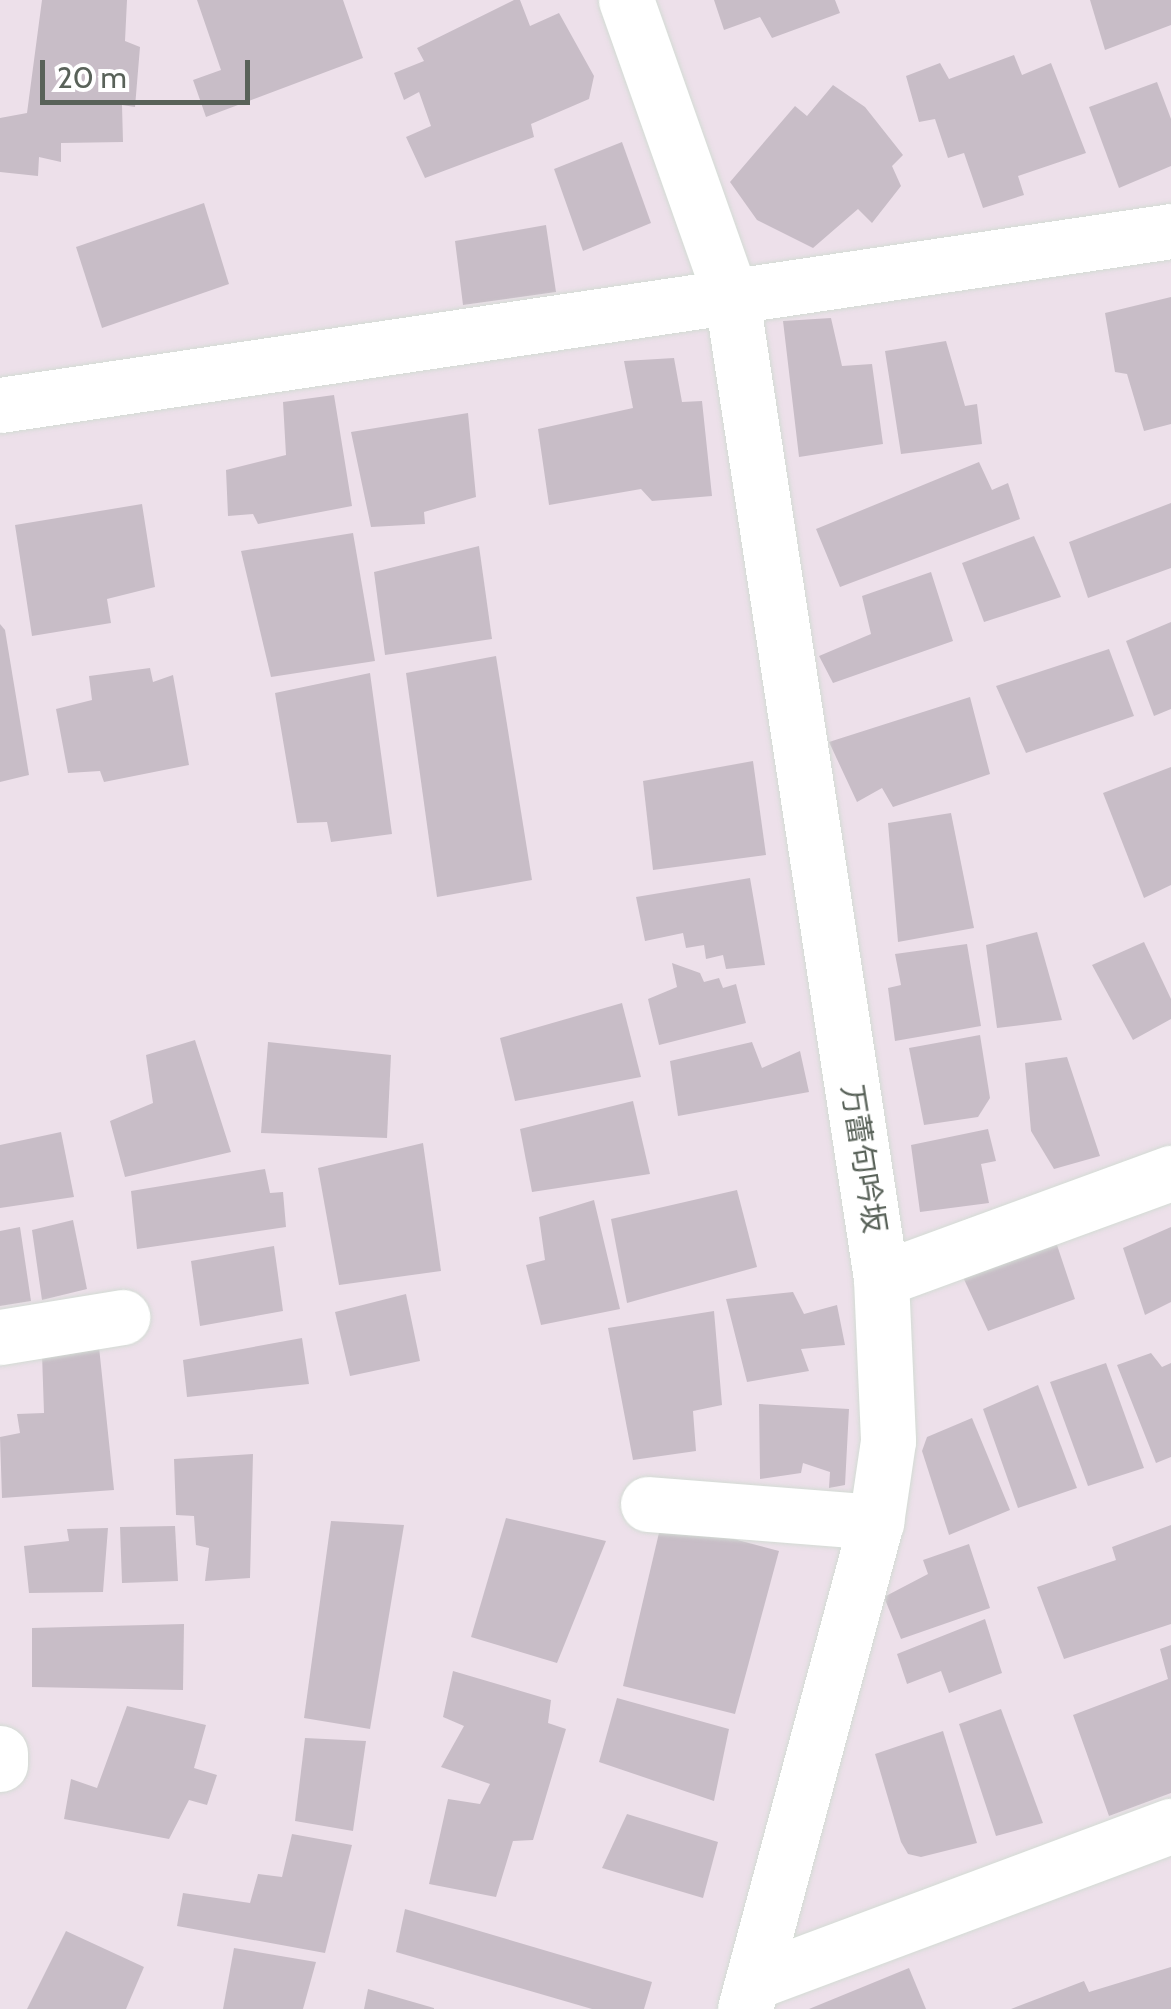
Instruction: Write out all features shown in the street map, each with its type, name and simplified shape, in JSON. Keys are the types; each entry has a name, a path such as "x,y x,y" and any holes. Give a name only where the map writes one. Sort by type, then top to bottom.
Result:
{"street":[{"name":"万蕾句吟坂","path":"626,0 732,299 881,1279 888,1441 876,1522 749,1996"},
{"path":"0,404 732,299 1171,231"},
{"path":"881,1279 1171,1173"},
{"path":"0,1338 122,1317"},
{"path":"648,1504 876,1522"},
{"path":"0,1753 0,1764"},
{"path":"749,1996 1171,1826"}],"building":[{"path":"42,0 127,0 125,41 140,47 135,107 122,105 123,142 61,143 61,162 39,157 38,176 0,172 0,118 27,113"},
{"path":"197,0 343,0 363,58 206,117 193,80 221,70"},
{"path":"520,0 530,26 559,13 594,76 589,99 531,124 534,137 425,178 406,137 431,126 419,92 404,100 394,73 424,61 417,48"},
{"path":"714,0 835,0 840,13 772,38 760,17 724,30"},
{"path":"1090,0 1171,0 1171,25 1105,50"},
{"path":"1014,55 1022,75 1051,63 1086,153 1018,176 1024,195 983,208 964,153 948,158 935,119 919,122 906,76 940,63 949,79"},
{"path":"1157,82 1171,119 1171,166 1119,188 1089,107"},
{"path":"833,85 865,107 903,155 892,166 901,186 872,223 858,209 813,248 757,220 730,182 795,106 807,116"},
{"path":"622,142 651,223 583,251 554,169"},
{"path":"204,203 229,284 102,328 76,247"},
{"path":"546,225 556,292 463,305 455,241"},
{"path":"1171,297 1171,424 1144,431 1127,374 1115,372 1105,313"},
{"path":"831,318 842,366 872,364 883,444 799,457 783,321"},
{"path":"946,341 965,406 977,404 982,444 901,454 885,351"},
{"path":"674,358 682,402 702,401 712,496 652,501 641,489 549,505 538,429 633,408 624,361"},
{"path":"334,395 352,506 258,524 253,514 228,516 226,470 286,455 283,402"},
{"path":"468,413 476,497 424,512 425,524 371,527 351,432"},
{"path":"979,462 992,490 1008,483 1020,519 840,587 816,529"},
{"path":"1171,503 1171,568 1088,598 1069,542"},
{"path":"142,504 155,587 107,599 111,623 32,636 15,525"},
{"path":"353,533 375,661 271,677 241,551"},
{"path":"1034,536 1061,597 984,622 962,563"},
{"path":"479,546 492,639 385,655 374,572"},
{"path":"931,572 953,641 833,683 819,656 871,634 862,596"},
{"path":"1171,622 1171,709 1154,716 1126,641"},
{"path":"0,624 5,630 29,775 0,782"},
{"path":"1109,649 1134,716 1026,753 996,686"},
{"path":"496,656 532,880 437,897 406,673"},
{"path":"150,668 153,682 173,675 189,765 104,782 100,771 68,773 56,709 92,700 89,676"},
{"path":"370,673 392,834 331,842 327,822 297,823 275,693"},
{"path":"970,697 990,774 893,807 882,788 857,802 829,742"},
{"path":"753,761 766,855 653,870 643,781"},
{"path":"1171,767 1171,885 1144,898 1103,793"},
{"path":"951,813 974,928 898,942 888,823"},
{"path":"750,878 765,965 726,969 723,955 706,959 704,945 686,948 683,933 645,941 636,897"},
{"path":"1037,932 1062,1020 997,1028 986,945"},
{"path":"1144,942 1171,999 1171,1019 1133,1040 1092,965"},
{"path":"967,944 981,1026 895,1041 888,988 901,985 895,954"},
{"path":"672,963 700,973 704,982 719,978 723,988 736,984 746,1023 659,1045 648,999 677,987"},
{"path":"622,1003 641,1077 515,1101 500,1038"},
{"path":"980,1035 990,1098 978,1117 924,1125 909,1048"},
{"path":"195,1040 231,1152 125,1177 110,1121 153,1103 146,1055"},
{"path":"268,1042 391,1055 387,1138 261,1133"},
{"path":"752,1042 762,1068 800,1051 809,1092 678,1116 670,1061"},
{"path":"1067,1057 1100,1156 1054,1169 1031,1131 1025,1063"},
{"path":"633,1101 650,1174 532,1192 520,1129"},
{"path":"988,1129 996,1161 981,1164 989,1203 920,1212 911,1145"},
{"path":"61,1132 74,1197 0,1208 0,1145"},
{"path":"423,1143 441,1271 339,1285 318,1168"},
{"path":"265,1169 270,1193 283,1192 286,1227 137,1249 131,1191"},
{"path":"737,1190 757,1267 627,1303 611,1219"},
{"path":"594,1200 620,1309 541,1325 526,1265 545,1260 539,1217"},
{"path":"73,1220 87,1289 42,1300 32,1230"},
{"path":"20,1227 31,1301 0,1306 0,1231"},
{"path":"1171,1227 1171,1302 1145,1315 1123,1248"},
{"path":"1055,1239 1075,1299 988,1331 962,1275"},
{"path":"274,1246 283,1311 200,1326 191,1261"},
{"path":"793,1292 804,1314 837,1305 845,1345 801,1349 809,1371 747,1382 726,1299"},
{"path":"406,1294 420,1361 350,1376 335,1312"},
{"path":"714,1311 722,1405 693,1411 696,1451 633,1460 608,1328"},
{"path":"302,1338 309,1384 187,1397 183,1360"},
{"path":"99,1347 114,1490 2,1498 0,1437 20,1433 17,1414 44,1413 42,1354"},
{"path":"1151,1353 1162,1367 1171,1363 1171,1457 1156,1463 1117,1365"},
{"path":"1106,1363 1144,1468 1088,1486 1050,1382"},
{"path":"1038,1385 1077,1488 1018,1508 983,1409"},
{"path":"759,1404 849,1409 845,1485 829,1488 830,1472 803,1463 801,1473 760,1479"},
{"path":"972,1418 1010,1510 949,1535 922,1451 927,1437"},
{"path":"253,1454 250,1578 205,1581 209,1548 196,1545 194,1516 176,1515 174,1459"},
{"path":"506,1518 606,1541 557,1663 471,1637"},
{"path":"662,1520 779,1551 735,1714 623,1686"},
{"path":"331,1521 404,1525 370,1729 304,1718"},
{"path":"1171,1525 1171,1624 1064,1659 1037,1587 1116,1560 1112,1547"},
{"path":"175,1526 178,1581 122,1583 120,1527"},
{"path":"108,1528 103,1592 29,1593 24,1546 69,1541 67,1529"},
{"path":"969,1544 990,1608 901,1639 884,1597 928,1574 923,1560"},
{"path":"985,1619 1002,1673 949,1693 941,1671 907,1684 897,1654"},
{"path":"184,1624 183,1690 32,1687 32,1628"},
{"path":"1171,1645 1171,1793 1109,1816 1073,1715 1168,1679 1160,1649"},
{"path":"453,1671 551,1700 548,1723 566,1729 533,1840 513,1841 496,1897 429,1884 448,1799 480,1804 490,1784 441,1767 464,1726 443,1717"},
{"path":"617,1698 729,1729 714,1801 599,1762"},
{"path":"127,1706 206,1725 194,1768 217,1775 207,1805 189,1800 169,1839 64,1819 71,1779 97,1788"},
{"path":"1001,1709 1043,1823 996,1836 959,1724"},
{"path":"943,1731 977,1843 921,1857 908,1854 901,1842 875,1754"},
{"path":"305,1738 366,1741 353,1831 295,1821"},
{"path":"627,1814 718,1842 703,1898 602,1868"},
{"path":"292,1834 352,1845 325,1953 177,1926 183,1893 250,1903 258,1874 282,1877"},
{"path":"405,1909 652,1982 644,2009 592,2009 396,1952"},
{"path":"66,1931 144,1967 126,2009 27,2009"},
{"path":"234,1948 316,1962 303,2009 223,2009"},
{"path":"1171,1967 1171,2009 1011,2009 1084,1981 1089,1992"},
{"path":"909,1968 926,2009 809,2009"},
{"path":"368,1989 434,2008 434,2009 364,2009"}]}
